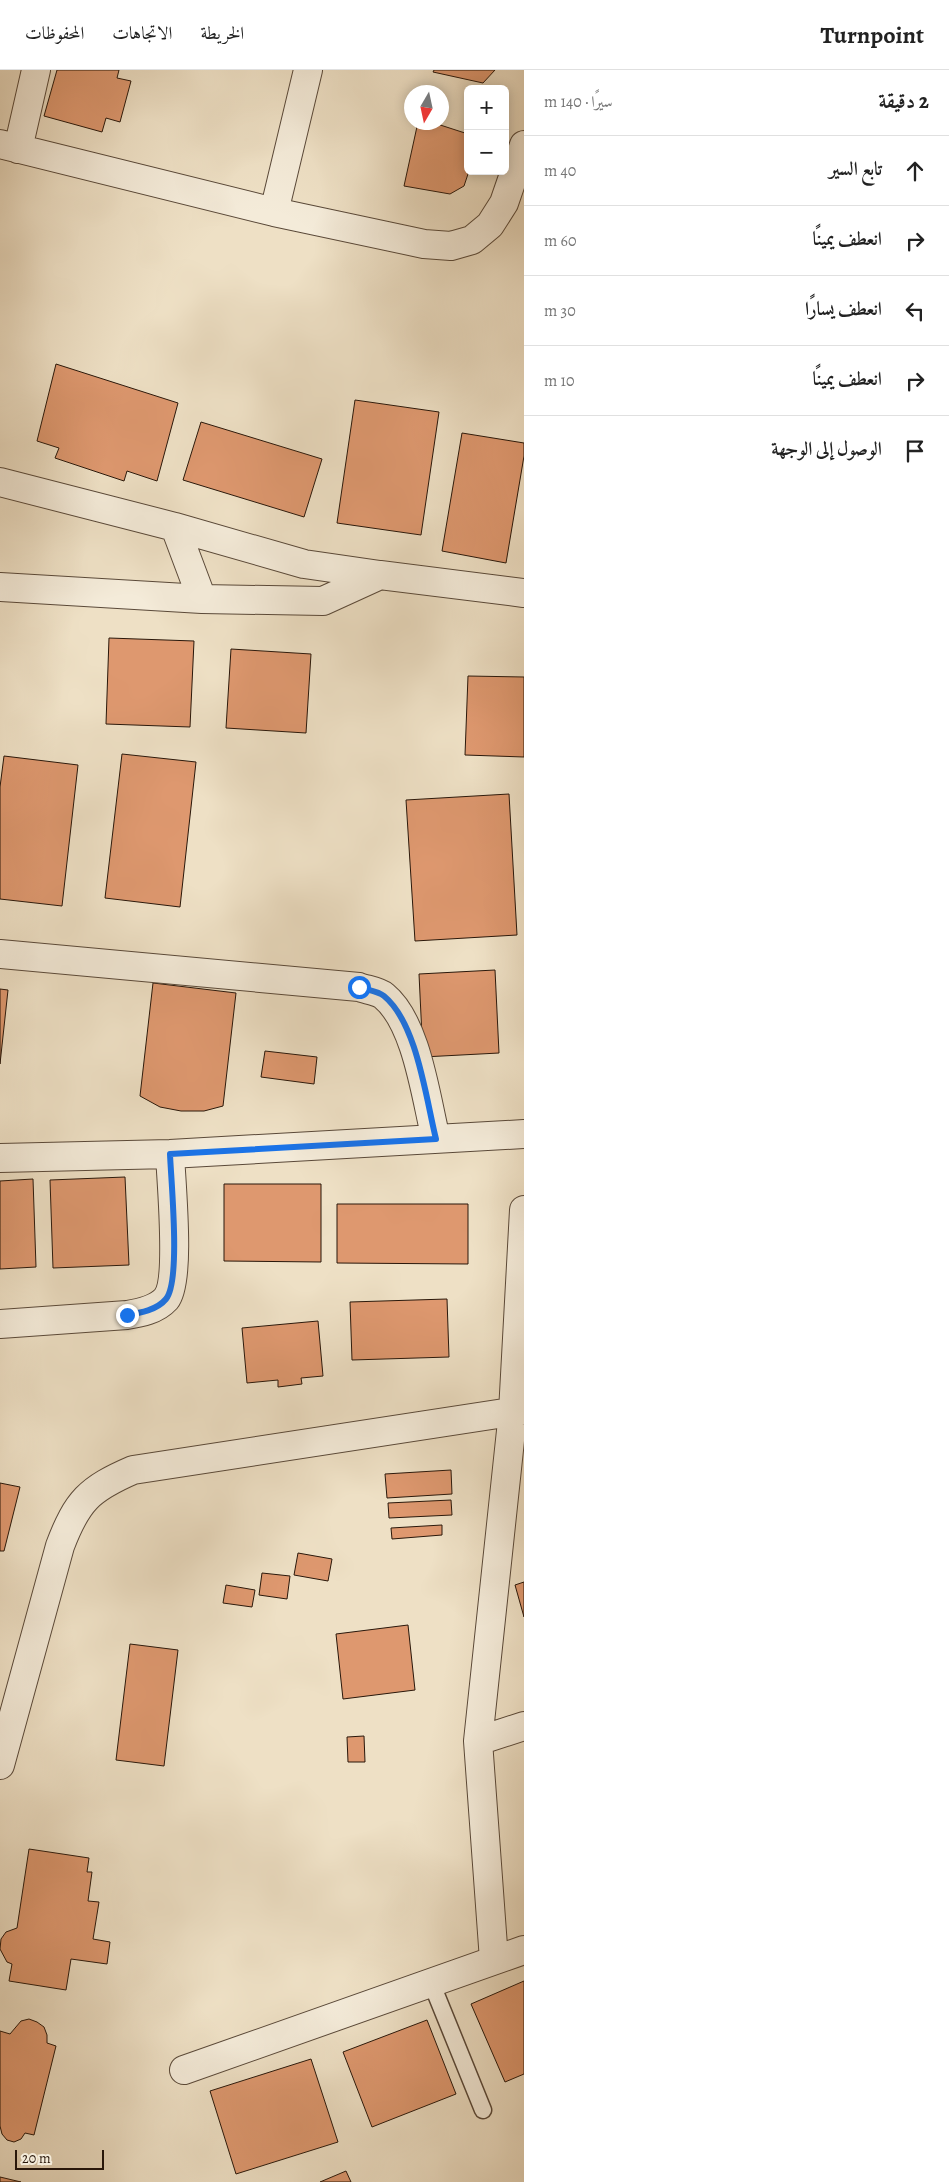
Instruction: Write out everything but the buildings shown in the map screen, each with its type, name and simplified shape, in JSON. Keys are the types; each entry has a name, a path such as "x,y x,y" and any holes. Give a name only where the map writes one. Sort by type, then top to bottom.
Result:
{"street":[{"path":"36,70 9,147 274,212 424,244 451,246 472,240 490,226 504,203 524,145"},
{"path":"274,212 308,70"},
{"path":"0,482 175,527 304,564 380,576 524,592"},
{"path":"175,527 202,599"},
{"path":"0,587 202,599 323,601 380,576"},
{"path":"0,954 359,987 383,995 397,1010 407,1030 436,1139"},
{"path":"0,1158 170,1154 524,1134"},
{"path":"0,1324 127,1315 148,1311 166,1299 173,1277 170,1154"},
{"path":"494,1960 478,1742 518,1411 524,1210"},
{"path":"0,1765 60,1546 69,1521 85,1497 105,1482 133,1470 518,1411"},
{"path":"478,1742 524,1726"},
{"path":"184,2070 524,1950"}],"lane":[{"path":"431,1982 483,2110"}],"route":[{"path":"127,1315 148,1311 166,1299 173,1277 174,1254 170,1154 436,1139 415,1055 407,1030 397,1010 383,995 359,987"}]}
